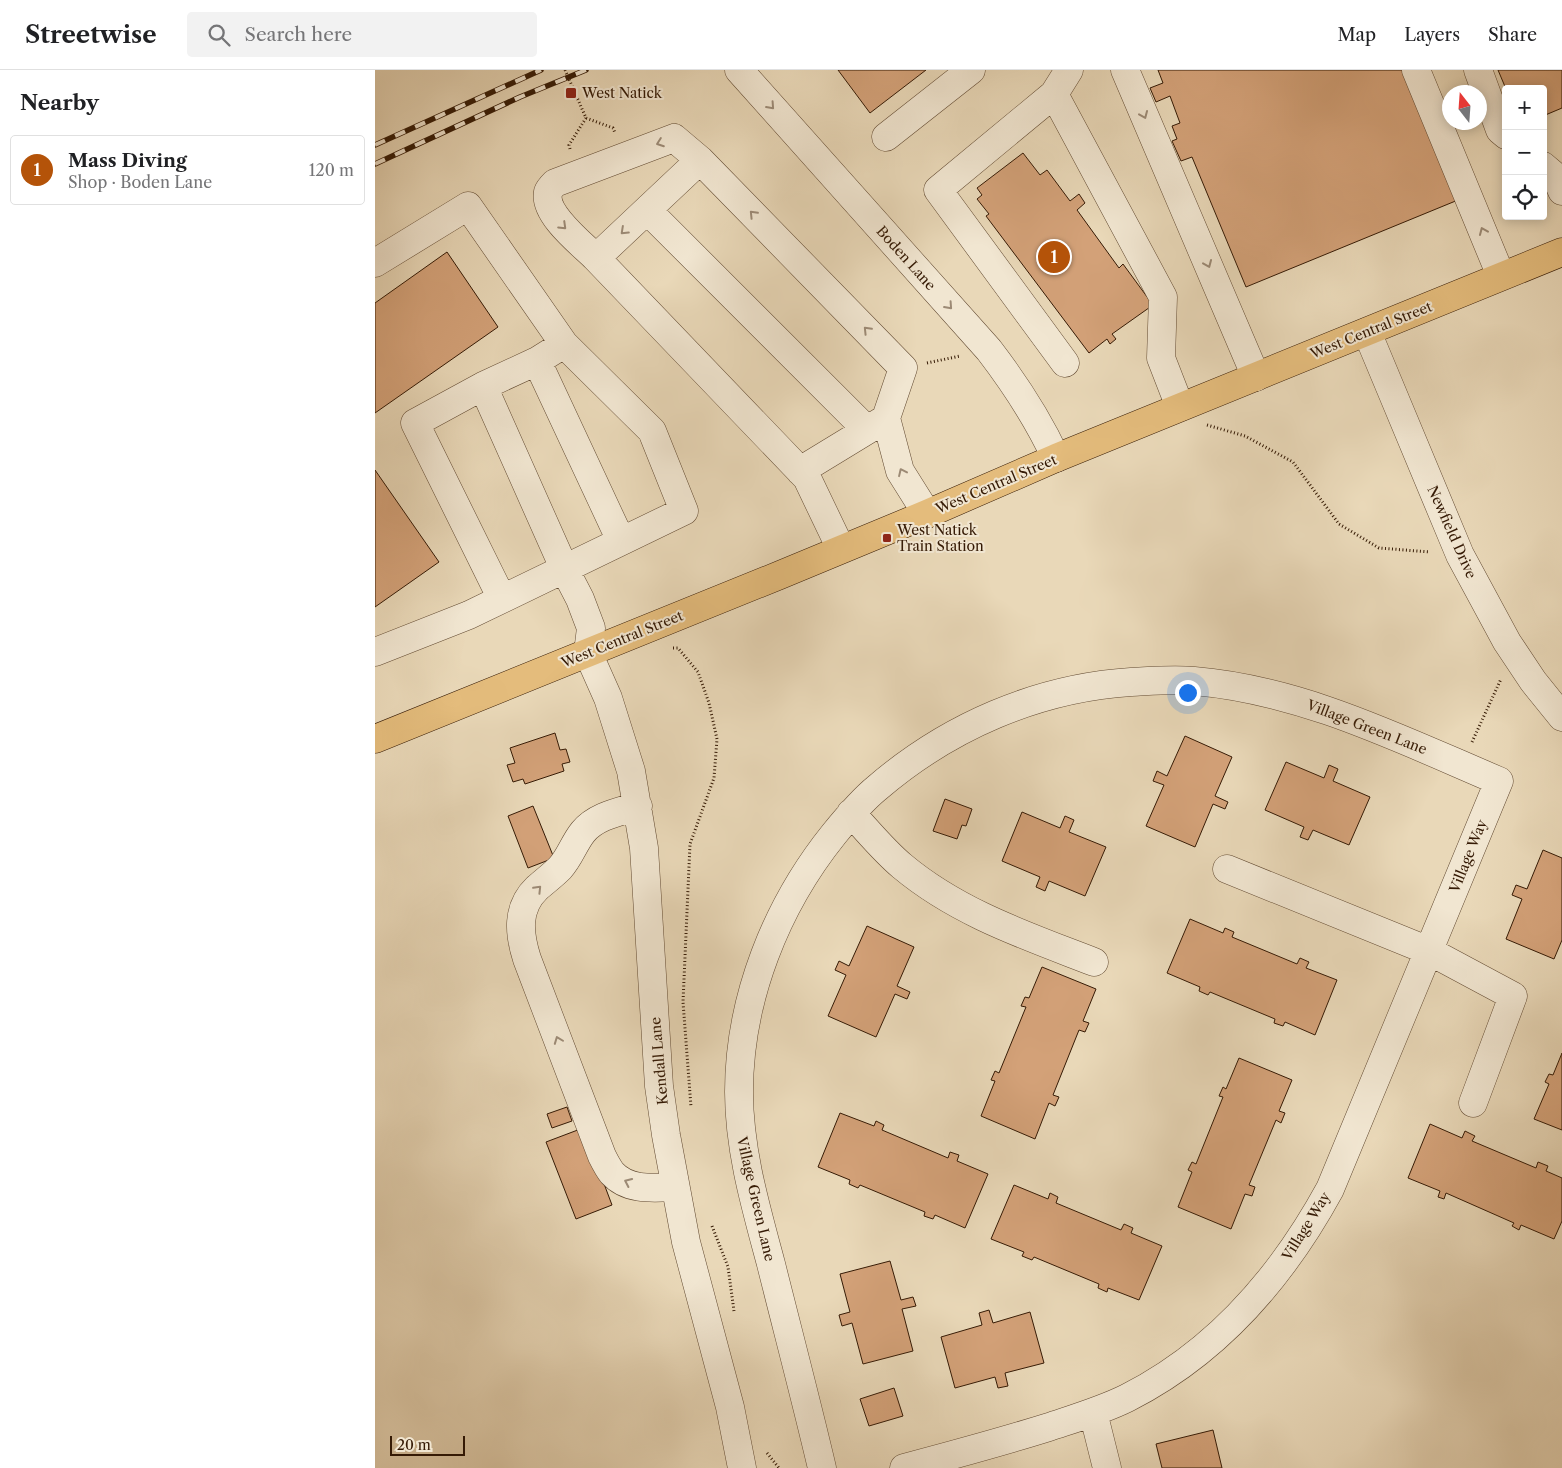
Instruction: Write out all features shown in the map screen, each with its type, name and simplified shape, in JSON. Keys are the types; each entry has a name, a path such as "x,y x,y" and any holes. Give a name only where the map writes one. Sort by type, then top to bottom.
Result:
{"main road":[{"name":"West Central Street","path":"375,739 841,550 1056,458 1562,252"}],"street":[{"name":"Boden Lane","path":"739,70 1013,380 1056,458"},
{"path":"886,138 971,70"},
{"path":"1065,363 938,190 1054,94 1069,70"},
{"path":"1125,70 1256,377"},
{"path":"1416,70 1501,276"},
{"path":"1478,70 1502,132"},
{"path":"1054,94 1163,297 1161,358 1173,410"},
{"path":"800,471 877,424 903,368 700,160 674,138 555,182 548,192 550,206 557,220 596,258 800,471 807,478 841,550"},
{"path":"596,258 700,160"},
{"path":"1547,169 1556,177 1562,191"},
{"path":"375,263 468,206 564,344 651,431 684,512 469,615 375,652"},
{"path":"647,210 877,424 900,471 927,514"},
{"name":"Newfield Drive","path":"1367,332 1460,555 1513,652 1562,717"},
{"path":"502,599 415,423 483,386 537,361 564,344"},
{"path":"537,361 621,541"},
{"path":"483,386 580,599 591,628 589,653"},
{"name":"Kendall Lane","path":"589,653 622,737 638,806 647,886 659,1086 686,1242 731,1407 742,1468"},
{"name":"Village Green Lane","path":"822,1468 808,1405 754,1201 741,1128 739,1091 741,1059 747,1020 762,964 774,932 808,870 851,813 875,789 936,745 969,726 1005,710 1044,697 1077,689 1110,684 1189,680 1229,685 1270,694 1346,716 1499,781"},
{"name":"Village Way","path":"904,1468 950,1462 1018,1436 1093,1412 1127,1398 1198,1353 1231,1325 1287,1259 1330,1190 1499,781"},
{"path":"638,806 598,820 584,832 561,867 535,890 525,904 521,922 521,940 602,1156 613,1174 629,1185 650,1188 675,1187"},
{"path":"851,813 876,841 903,866 964,908 1001,925 1094,962"},
{"path":"1227,869 1429,951 1513,996 1473,1103"},
{"path":"1093,1412 1107,1468"}],"path":[{"path":"565,70 587,118 613,128 626,156"},
{"path":"571,150 569,144 587,118"},
{"path":"903,368 964,355 979,340"},
{"path":"1173,410 1245,436 1293,462 1339,524 1379,548 1460,555"},
{"path":"671,649 678,648 698,672 709,703 717,739 715,778 690,844 683,1002 691,1110"},
{"path":"1461,765 1513,652"},
{"path":"711,1224 728,1267 734,1315"},
{"path":"765,1450 779,1468"}],"building":[{"path":"838,70 926,70 870,113"},
{"path":"1158,70 1404,70 1458,200 1246,287 1192,157 1181,161 1172,141 1177,139 1172,126 1180,123 1170,96 1156,102 1150,88 1163,83"},
{"path":"1498,70 1562,70 1562,108 1547,114 1547,85 1504,85"},
{"path":"1023,153 1040,175 1047,170 1070,201 1079,194 1085,203 1077,210 1119,268 1123,264 1153,305 1112,334 1116,339 1110,344 1107,339 1089,353 986,216 989,214 977,199 982,195 977,188"},
{"path":"447,252 498,327 375,413 375,303"},
{"path":"375,470 439,562 375,607"},
{"path":"555,733 560,750 566,749 570,762 562,764 564,771 525,784 523,779 513,782 507,765 515,763 510,748"},
{"path":"1185,736 1232,757 1215,796 1228,802 1225,809 1213,804 1195,847 1146,826 1164,785 1153,781 1157,771 1167,776"},
{"path":"1286,762 1324,778 1329,765 1338,769 1333,781 1370,797 1349,845 1313,830 1308,840 1300,837 1304,827 1265,810"},
{"path":"945,799 972,809 966,826 962,825 957,839 933,831"},
{"path":"533,806 554,858 528,868 508,816"},
{"path":"1022,812 1060,828 1065,816 1074,820 1069,832 1106,847 1085,896 1049,881 1045,891 1036,887 1040,877 1002,861"},
{"path":"1543,850 1562,858 1562,940 1554,959 1506,939 1522,899 1512,895 1516,885 1527,889"},
{"path":"1190,919 1223,933 1225,928 1234,932 1232,937 1297,964 1300,958 1309,962 1306,968 1337,980 1315,1035 1285,1022 1283,1026 1274,1023 1275,1019 1210,992 1208,995 1199,991 1200,987 1167,973"},
{"path":"867,926 914,947 897,986 910,992 907,999 895,994 876,1037 828,1016 846,975 835,970 839,961 849,966"},
{"path":"1042,967 1096,989 1083,1021 1089,1023 1085,1032 1079,1030 1053,1095 1059,1097 1055,1106 1049,1103 1035,1139 981,1116 995,1081 991,1080 995,1071 999,1073 1026,1007 1021,1006 1025,997 1029,998"},
{"path":"1562,1053 1562,1130 1534,1119 1549,1084 1545,1082 1549,1074 1553,1075"},
{"path":"1239,1058 1292,1080 1279,1111 1285,1113 1281,1123 1276,1120 1249,1185 1255,1187 1252,1196 1245,1194 1231,1229 1178,1207 1192,1172 1188,1170 1192,1162 1196,1164 1223,1097 1219,1096 1223,1087 1226,1089"},
{"path":"567,1107 572,1121 552,1128 547,1114"},
{"path":"840,1113 874,1126 876,1121 884,1125 882,1130 948,1158 950,1152 959,1155 957,1161 988,1174 965,1228 935,1215 933,1219 924,1216 925,1212 860,1185 858,1188 849,1184 850,1180 818,1167"},
{"path":"1430,1124 1462,1138 1465,1131 1475,1136 1472,1141 1536,1168 1538,1162 1548,1166 1546,1171 1562,1178 1562,1221 1554,1239 1521,1225 1519,1230 1512,1226 1514,1223 1446,1193 1444,1199 1438,1197 1440,1191 1408,1178"},
{"path":"583,1128 612,1205 576,1219 546,1142"},
{"path":"1014,1185 1048,1199 1050,1193 1058,1197 1056,1203 1121,1230 1124,1224 1133,1228 1131,1233 1162,1246 1139,1300 1108,1288 1107,1292 1098,1288 1099,1284 1034,1257 1032,1260 1022,1256 1024,1252 991,1239"},
{"path":"890,1261 901,1300 913,1297 916,1306 902,1309 913,1351 863,1364 852,1323 842,1326 839,1315 850,1312 840,1274"},
{"path":"989,1310 993,1323 1030,1312 1044,1363 1005,1373 1008,1386 998,1388 995,1377 955,1388 941,1337 982,1325 979,1313"},
{"path":"894,1388 903,1416 869,1426 860,1399"},
{"path":"1213,1430 1222,1468 1162,1468 1156,1444"}],"railway":[{"path":"375,145 541,70"},
{"path":"375,164 520,97 586,70"}],"place":[{"name":"West Natick","path":"571,93"},
{"name":"Mass Diving","path":"1054,257"},
{"name":"West Natick Train Station","path":"887,538"}]}
